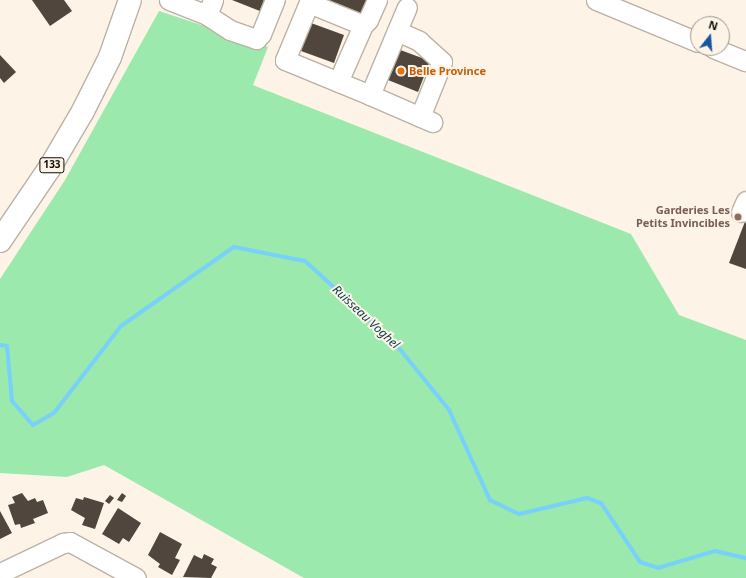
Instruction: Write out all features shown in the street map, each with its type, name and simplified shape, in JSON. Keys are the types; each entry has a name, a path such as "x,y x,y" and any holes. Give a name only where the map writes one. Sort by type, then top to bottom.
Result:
{"main road":[{"name":"133","path":"115,47 130,0"},
{"name":"133","path":"0,242 70,135 140,0"}],"street":[{"path":"169,0 210,7 244,22"},
{"path":"210,7 230,30 256,39 261,34 275,0"},
{"path":"338,82 363,25 368,20 377,0"},
{"path":"370,95 408,4 389,0"},
{"path":"596,0 690,39"},
{"path":"363,25 341,7 310,1 285,60 426,120 442,62 419,41 397,31"},
{"path":"730,55 746,61"},
{"path":"0,573 63,543 70,542 136,578"}],"green space":[{"path":"159,11 268,47 253,85 631,234 679,315 746,340 746,578 304,578 104,465 67,477 0,473 0,279 65,180"}],"building":[{"path":"32,0 64,0 72,11 50,26"},
{"path":"232,0 264,0 260,11"},
{"path":"328,0 371,0 365,15"},
{"path":"311,23 344,35 334,63 301,51"},
{"path":"395,48 430,61 418,92 383,78"},
{"path":"0,55 16,72 4,83 0,78"},
{"path":"746,219 746,269 729,263"},
{"path":"22,493 28,501 35,498 37,502 43,500 48,513 33,519 35,523 21,528 20,524 15,525 8,505 15,503 12,497"},
{"path":"122,493 126,496 122,502 117,500"},
{"path":"110,495 114,498 109,504 105,501"},
{"path":"84,497 104,503 95,529 82,525 85,518 71,510 76,498 83,500"},
{"path":"118,508 141,523 129,542 123,538 119,544 102,534"},
{"path":"0,511 12,533 0,539"},
{"path":"160,532 182,544 175,558 180,560 172,575 158,567 160,564 148,555"},
{"path":"204,554 214,559 211,564 217,567 211,578 183,577 194,555 202,559"}],"waterway":[{"name":"Ruisseau Voghel","path":"0,345 7,346 12,401 33,425 54,413 121,326 234,247 305,261 394,342 449,410 490,500 519,514 587,498 601,503 640,562 658,568 715,551 746,558"}],"place":[{"name":"Belle Province","path":"401,71"},
{"name":"Garderies Les Petits Invincibles","path":"738,217"}]}
